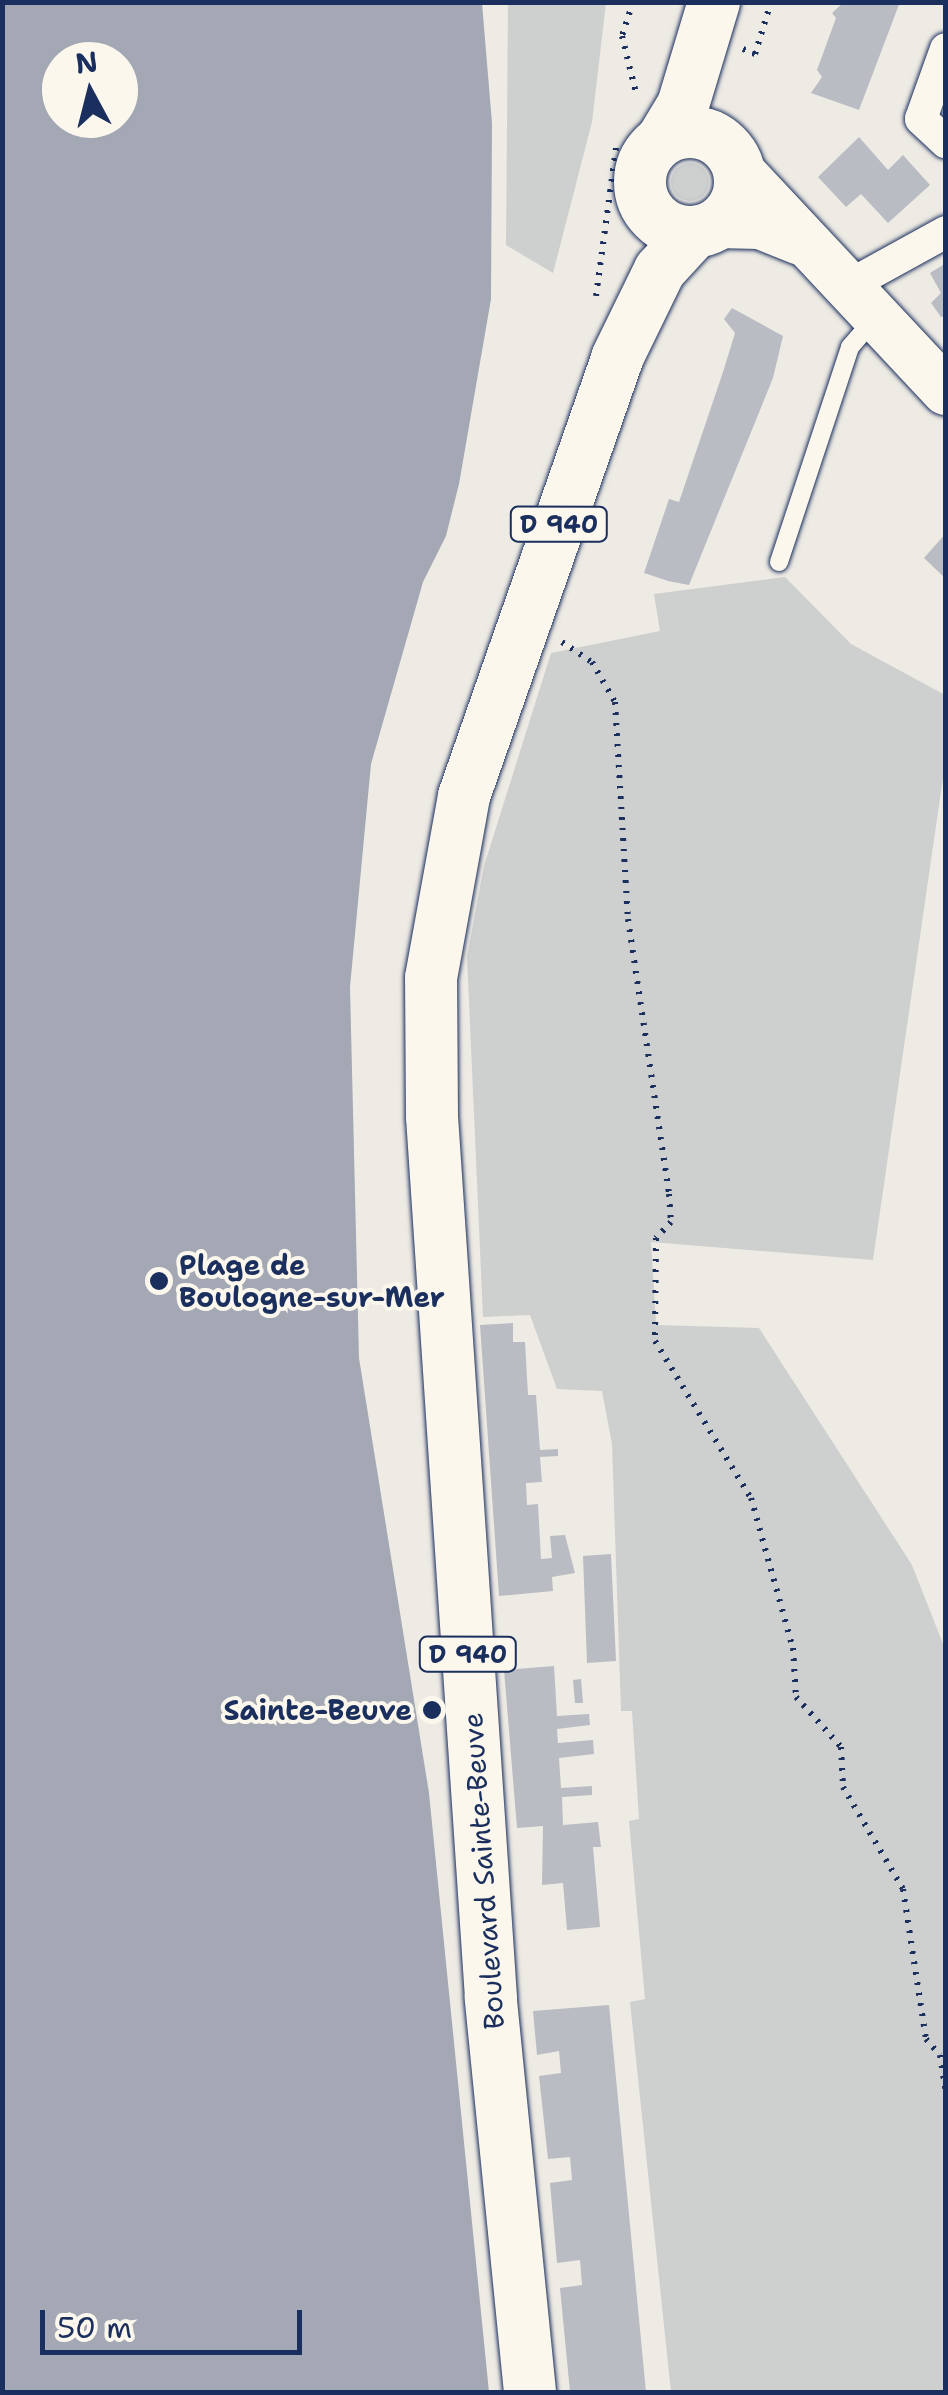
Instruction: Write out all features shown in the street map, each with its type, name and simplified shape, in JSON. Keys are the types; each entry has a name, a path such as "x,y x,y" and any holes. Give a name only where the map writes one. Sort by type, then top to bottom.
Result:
{"main road":[{"path":"637,125 683,105 714,2"},
{"path":"637,125 642,198 660,222 706,228 735,204 718,87 749,35"},
{"path":"637,125 690,131 731,157"},
{"name":"Boulevard Sainte-Beuve","path":"617,358 641,248 642,198"},
{"name":"Boulevard Sainte-Beuve","path":"530,2392 492,2016 429,1027 438,914 456,826 617,358 660,270 706,228"}],"street":[{"path":"946,49 921,119 946,142"},
{"path":"731,157 801,241 946,391"},
{"path":"706,228 760,225 801,241"},
{"path":"860,302 946,232"}],"lane":[{"path":"779,562 850,347 860,302"}],"path":[{"path":"606,249 637,125 636,93 622,36 633,2"},
{"path":"749,35 771,2"},
{"path":"526,618 592,662 615,702 628,919 671,1222 656,1238 655,1341 750,1498 793,1648 796,1697 841,1747 843,1787 903,1889 926,2039 940,2054 946,2092"}],"shaded area":[{"name":"Plage de Boulogne-sur-Mer","path":"3,2 482,3 492,123 491,299 459,484 446,536 423,582 371,764 350,987 359,1358 429,1793 489,2392 3,2392"},
{"path":"508,3 606,3 592,122 553,273 506,245"},
{"path":"690,163 703,169 709,182 703,195 690,201 677,195 671,182 677,169"},
{"path":"785,577 851,644 945,695 945,764 873,1260 651,1242 656,1325 759,1328 912,1565 945,1649 945,2392 671,2392 630,2002 645,1999 629,1821 639,1819 632,1711 621,1711 612,1444 602,1391 557,1389 530,1315 483,1317 467,957 484,866 551,653 660,631 654,594"}],"building":[{"path":"844,2 900,2 859,110 811,93 822,77 817,70 836,18 832,13"},
{"path":"859,137 888,170 903,155 930,185 888,223 861,194 846,207 818,177"},
{"path":"946,263 946,316 941,317 931,303 941,293 930,273"},
{"path":"732,308 783,336 773,378 689,585 668,581 644,573 669,499 679,502 723,372 735,333 724,319"},
{"path":"946,533 946,579 924,558"},
{"path":"513,1323 513,1342 525,1342 528,1395 536,1395 540,1450 558,1449 558,1456 540,1457 542,1482 526,1483 527,1505 538,1504 541,1559 552,1558 550,1536 565,1535 575,1573 552,1577 553,1591 499,1596 480,1325"},
{"path":"611,1554 616,1661 587,1663 583,1556"},
{"path":"554,1666 557,1716 589,1714 590,1725 557,1729 558,1743 593,1740 594,1754 559,1758 561,1788 592,1786 592,1795 562,1797 563,1825 598,1822 601,1847 593,1847 600,1927 567,1930 563,1883 542,1885 543,1826 517,1828 504,1670"},
{"path":"581,1679 583,1703 575,1703 573,1680"},
{"path":"609,2005 646,2392 570,2392 560,2288 582,2285 580,2260 557,2263 550,2183 572,2180 570,2157 548,2159 539,2076 561,2073 559,2051 537,2055 533,2011"}],"place":[{"name":"Plage de Boulogne-sur-Mer","path":"159,1281"},
{"name":"Sainte-Beuve","path":"432,1710"}]}
